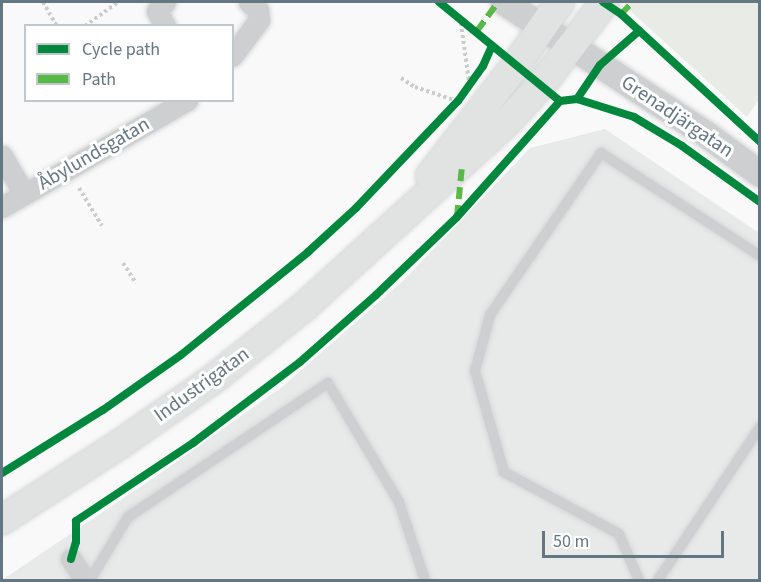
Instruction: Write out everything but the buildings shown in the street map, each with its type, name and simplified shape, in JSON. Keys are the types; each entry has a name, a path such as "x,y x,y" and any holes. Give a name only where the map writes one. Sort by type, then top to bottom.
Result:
{"main road":[{"name":"Industrigatan","path":"388,230 560,2"},
{"name":"Industrigatan","path":"2,520 120,444 212,380 305,306 506,123 571,47 605,2"}],"street":[{"path":"164,24 157,11 165,2"},
{"path":"234,53 259,20 258,9 249,2"},
{"name":"Grenadjärgatan","path":"504,2 707,135 759,174"},
{"name":"Åbylundsgatan","path":"2,207 184,102"},
{"path":"2,156 24,194"},
{"path":"71,559 85,580"}],"lane":[{"path":"639,580 619,534 504,472 475,371 490,315 601,153 759,256"},
{"path":"90,580 128,517 328,383 399,502 425,580"},
{"path":"658,580 759,427"}],"path":[{"path":"43,2 56,24"},
{"path":"88,24 118,2"},
{"path":"460,17 470,85"},
{"path":"401,78 415,87 458,101"},
{"path":"68,169 102,226"},
{"path":"123,263 136,283"}],"shaded area":[{"path":"626,2 759,2 759,99 747,117 624,5"},
{"path":"605,129 759,233 759,580 2,580 155,477 282,387 404,280 530,148"}],"marked path":[{"path":"477,31 498,2"},
{"path":"621,14 633,2"},
{"path":"457,217 462,166"}],"cycle path":[{"path":"439,2 560,101 577,99 634,117 682,146 760,202"},
{"path":"603,2 621,14 760,142"},
{"path":"577,99 600,65 639,31"},
{"path":"2,473 103,410 181,355 308,252 356,208 458,101 483,66 492,46"},
{"path":"71,559 76,542 76,521 193,443 300,362 376,295 457,217 560,101"}]}
